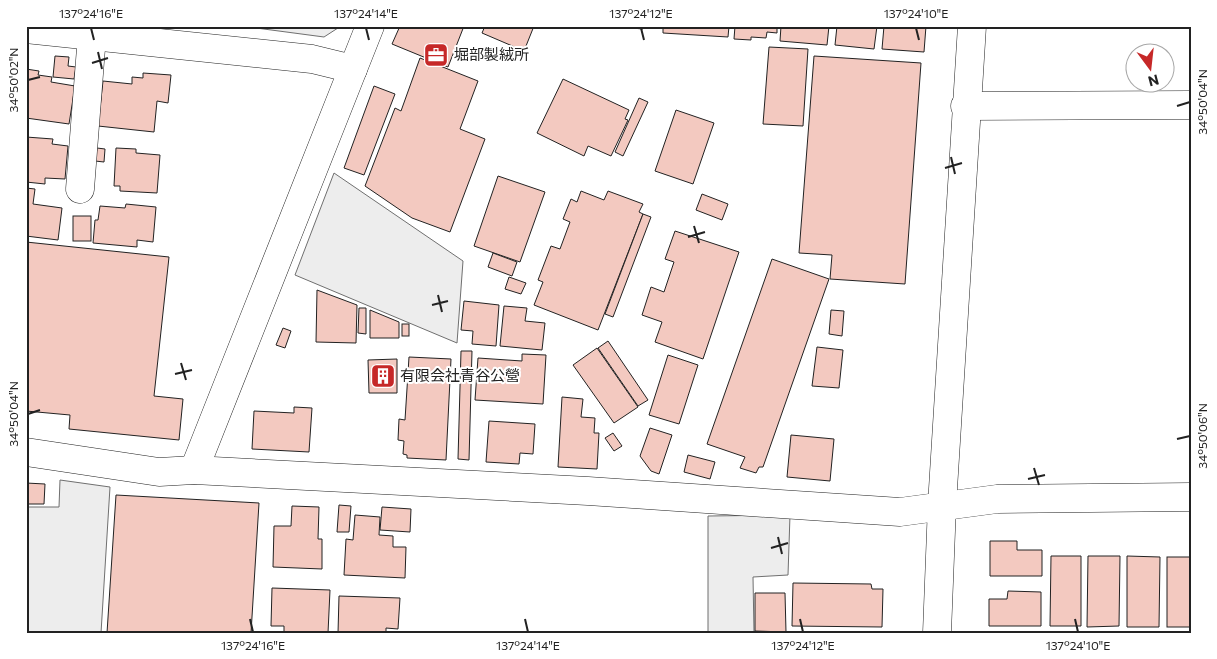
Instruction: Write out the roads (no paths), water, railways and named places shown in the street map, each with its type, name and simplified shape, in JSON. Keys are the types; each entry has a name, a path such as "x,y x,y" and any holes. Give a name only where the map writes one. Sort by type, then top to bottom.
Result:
{"street":[{"path":"194,470 370,26"},
{"path":"937,633 942,505 965,106 972,26"},
{"path":"26,29 312,59 353,69"},
{"path":"80,189 92,35"},
{"path":"965,106 1191,105"},
{"path":"26,452 159,472 194,470 588,491 900,512 942,505 997,500 1191,497"}],"place":[{"name":"堀部製絨所","path":"436,55"},
{"name":"有限会社青谷公營","path":"383,376"}]}
